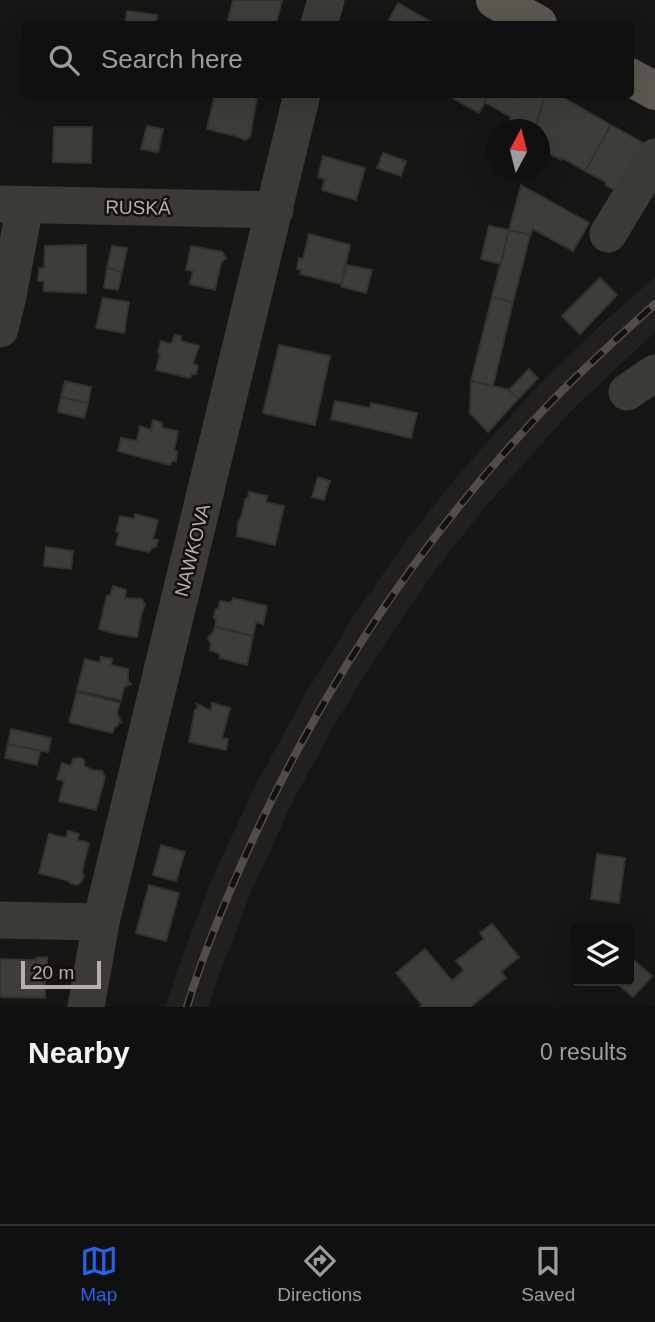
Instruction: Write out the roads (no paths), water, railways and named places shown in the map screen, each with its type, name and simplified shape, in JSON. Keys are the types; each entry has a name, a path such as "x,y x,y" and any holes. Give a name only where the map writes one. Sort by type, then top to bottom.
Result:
{"main road":[{"path":"495,0 533,21"},
{"path":"634,79 655,92"}],"street":[{"path":"320,21 326,0"},
{"name":"NAWKOVA","path":"86,1007 101,922 301,98"},
{"path":"608,234 655,157"},
{"path":"0,329 8,296 12,205"},
{"name":"RUSKÁ","path":"12,205 275,210"},
{"path":"0,920 101,922"}],"railway":[{"path":"187,1007 226,901 282,779 314,720 385,606 465,499 509,448 566,387 655,304"}]}
